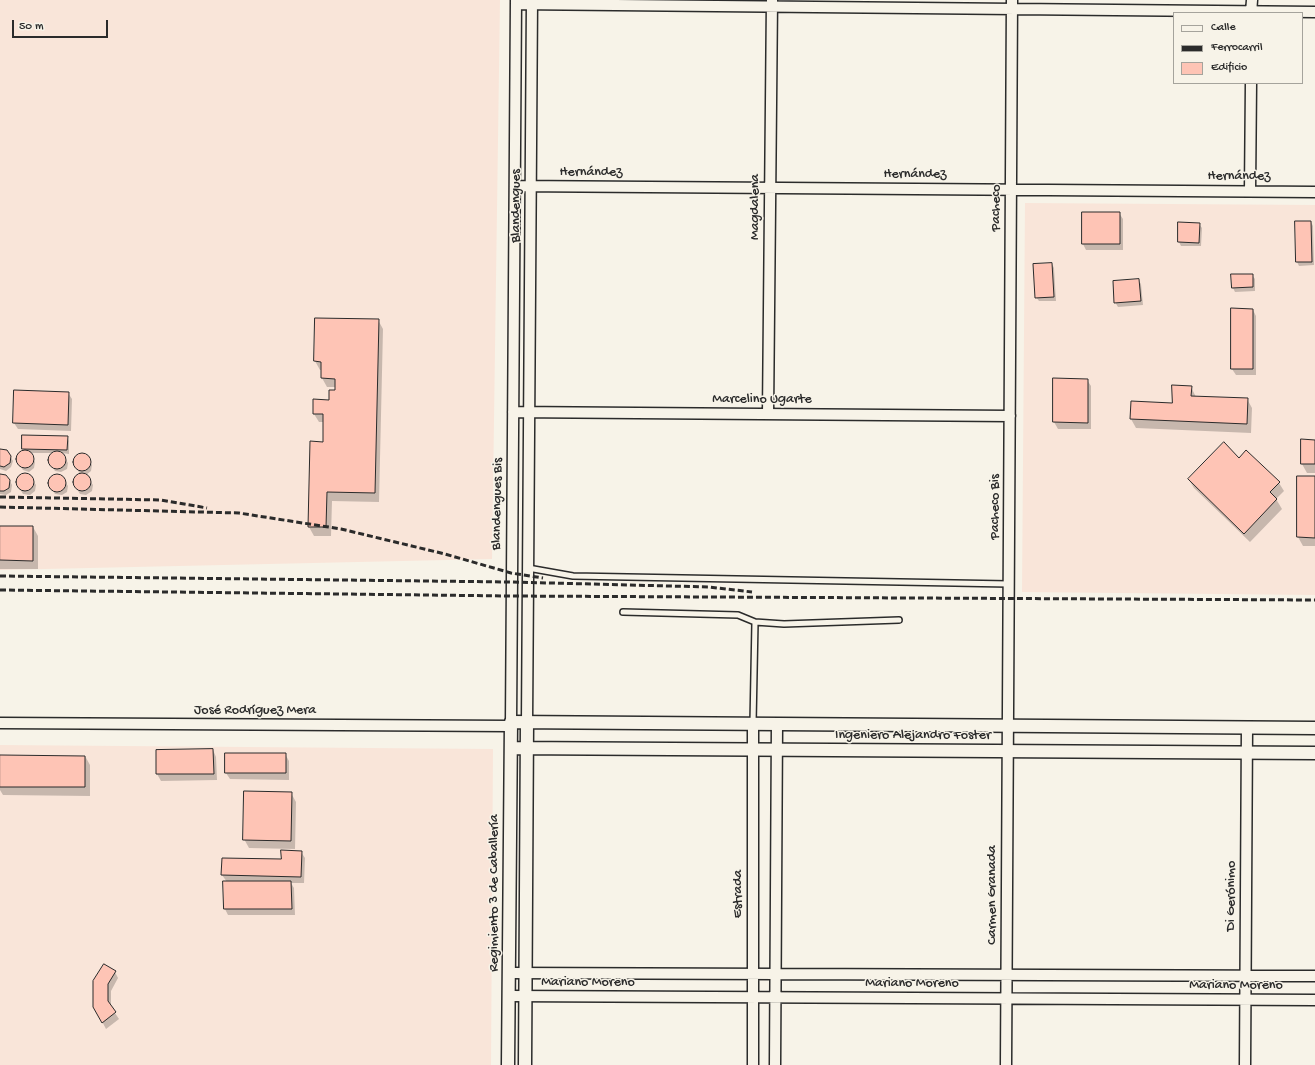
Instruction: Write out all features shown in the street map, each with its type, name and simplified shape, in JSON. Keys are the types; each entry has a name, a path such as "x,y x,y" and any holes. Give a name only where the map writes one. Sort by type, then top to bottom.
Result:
{"street":[{"path":"1252,0 1252,12"},
{"path":"516,2 1012,4 1252,12 1315,12"},
{"name":"Blandengues","path":"513,412 516,2"},
{"name":"Blandengues","path":"529,412 532,2"},
{"name":"Magdalena","path":"768,414 772,3"},
{"name":"Pacheco","path":"1010,416 1012,4"},
{"path":"1250,191 1251,84"},
{"name":"Hernández","path":"515,186 1315,192"},
{"name":"Marcelino Ugarte","path":"513,412 1010,416"},
{"name":"Blandengues Bis","path":"510,724 513,412"},
{"path":"525,1065 529,412"},
{"name":"Pacheco Bis","path":"1008,726 1010,416"},
{"name":"Ingeniero Alejandro Foster","path":"510,724 527,722 1315,728"},
{"name":"José Rodríguez Mera","path":"0,723 510,724"},
{"name":"Regimiento 3 de Caballería","path":"508,1065 510,724"},
{"name":"Estrada","path":"753,724 753,1065"},
{"path":"775,1065 777,724"},
{"name":"Carmen Granada","path":"1006,1065 1008,726"},
{"name":"Di Gerónimo","path":"1245,1065 1247,727"},
{"name":"Ingeniero Alejandro Foster","path":"510,748 1315,753"},
{"name":"Mariano Moreno","path":"509,973 1315,976"},
{"name":"Mariano Moreno","path":"509,996 1315,1000"}],"lane":[{"path":"528,568 574,576 1009,584"},
{"path":"622,612 738,615 755,622 784,624 898,620"},
{"path":"753,724 755,622"}],"shaded area":[{"path":"0,0 500,0 492,559 0,570"},
{"path":"1025,203 1315,205 1315,595 1022,592"},
{"path":"0,745 493,749 491,1065 0,1065"}],"building":[{"path":"1082,212 1120,212 1120,244 1082,244"},
{"path":"1295,221 1311,221 1312,262 1296,262"},
{"path":"1178,222 1200,223 1199,243 1178,242"},
{"path":"1052,263 1054,297 1035,298 1033,264"},
{"path":"1231,274 1253,274 1253,287 1232,288"},
{"path":"1139,279 1141,301 1114,303 1113,281"},
{"path":"1231,308 1253,309 1253,369 1231,369"},
{"path":"315,318 379,319 375,493 327,492 326,527 308,527 310,441 323,442 323,414 313,414 313,399 329,400 329,390 335,390 335,379 321,378 321,362 314,361"},
{"path":"1053,378 1088,379 1088,423 1053,422"},
{"path":"1172,385 1192,386 1191,396 1248,398 1247,424 1130,419 1131,401 1172,403"},
{"path":"14,390 69,392 68,425 13,423"},
{"path":"22,435 68,436 67,450 22,449"},
{"path":"1301,439 1315,440 1315,464 1301,464"},
{"path":"1224,442 1239,458 1246,450 1280,482 1270,492 1277,499 1244,534 1188,479"},
{"path":"0,449 7,450 11,456 10,463 4,467 0,466"},
{"path":"25,450 31,453 34,459 31,465 25,468 19,465 16,459 19,453"},
{"path":"57,451 63,454 66,460 63,466 57,469 51,466 48,460 51,454"},
{"path":"82,453 88,456 91,462 88,468 82,471 76,468 73,462 76,456"},
{"path":"25,473 31,476 34,482 31,488 25,491 19,488 16,482 19,476"},
{"path":"82,473 88,476 91,482 88,488 82,491 76,488 73,482 76,476"},
{"path":"0,474 6,475 10,480 9,488 4,491 0,491"},
{"path":"57,474 63,477 66,483 63,489 57,492 51,489 48,483 51,477"},
{"path":"1297,476 1315,476 1315,538 1297,537"},
{"path":"0,526 33,526 33,561 0,560"},
{"path":"213,749 214,774 156,774 156,750"},
{"path":"225,753 286,753 286,773 225,773"},
{"path":"0,755 85,756 85,787 0,787"},
{"path":"244,791 292,792 291,841 243,840"},
{"path":"281,850 302,851 301,877 221,875 222,858 281,859"},
{"path":"223,881 291,881 292,909 224,909"},
{"path":"104,964 116,971 108,984 108,1001 116,1012 102,1023 93,1007 93,981"}],"railway":[{"path":"0,497 161,500 207,508"},
{"path":"0,507 239,513 341,529 445,554 511,573 543,578"},
{"path":"0,576 511,582 709,587 752,592"},
{"path":"0,590 511,596 1315,600"}]}
